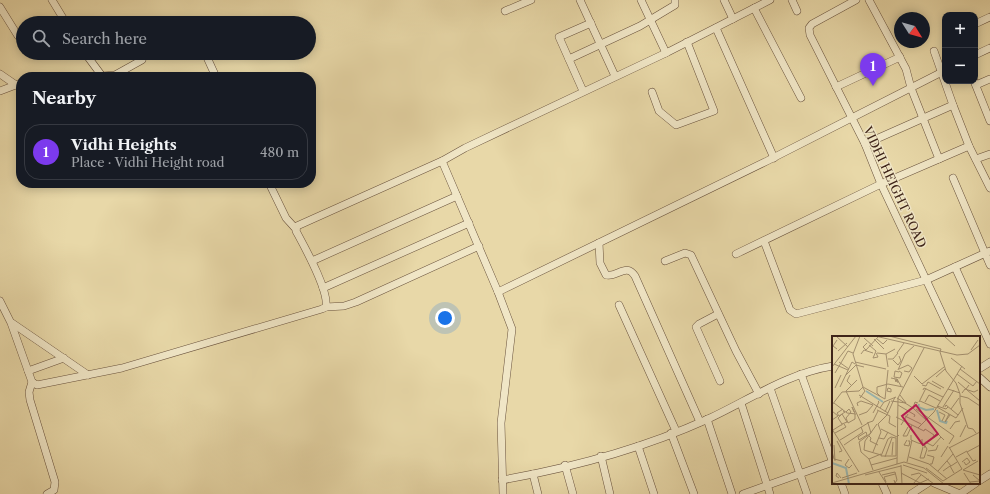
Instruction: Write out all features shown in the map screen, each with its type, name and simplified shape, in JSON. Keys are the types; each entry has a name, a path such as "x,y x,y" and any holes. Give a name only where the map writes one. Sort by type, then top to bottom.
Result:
{"street":[{"path":"52,0 62,16"},
{"path":"506,11 531,0"},
{"path":"580,0 616,76"},
{"path":"641,0 666,53"},
{"path":"569,59 650,21 673,8 675,0"},
{"path":"724,0 733,19"},
{"path":"296,228 300,224 442,162 465,148 666,53 754,8 761,2 770,0"},
{"path":"792,0 797,11"},
{"name":"VIDHI HEIGHT ROAD","path":"856,0 835,11 809,28 810,35 851,120 865,144 881,184 933,298 952,336"},
{"path":"869,0 906,69 910,88 939,159"},
{"path":"0,7 16,33"},
{"path":"754,8 801,98"},
{"path":"978,23 990,17"},
{"path":"583,91 559,37 591,22"},
{"path":"716,28 774,158"},
{"path":"652,92 659,111 676,125 714,111 687,42"},
{"path":"978,54 990,48"},
{"path":"498,292 851,120 872,107 942,72 934,51"},
{"path":"836,87 900,57"},
{"path":"90,60 99,72"},
{"path":"120,72 142,60"},
{"path":"208,60 214,72"},
{"path":"0,74 16,83"},
{"path":"978,82 990,79"},
{"path":"946,84 952,106 969,146 990,188"},
{"path":"975,84 989,118"},
{"path":"0,91 16,85"},
{"path":"865,144 952,106"},
{"path":"736,254 881,184 969,146"},
{"path":"976,159 990,154"},
{"path":"442,162 469,222 512,329 501,422 503,494"},
{"path":"953,178 987,253 990,265"},
{"path":"271,188 286,218 296,228 312,261 323,288 326,306"},
{"path":"312,261 457,196"},
{"path":"323,288 469,222"},
{"path":"764,241 790,310 796,314 926,280 987,253"},
{"path":"599,243 600,263 606,275 627,270 635,276 703,421 732,494"},
{"path":"32,382 37,385 144,362 326,306 344,306 356,302 478,246"},
{"path":"665,261 685,253 689,253 758,394"},
{"path":"955,267 990,344"},
{"path":"0,301 11,323 32,382 29,392 30,400 55,482 54,490 47,494"},
{"path":"619,306 673,432 694,494"},
{"path":"718,314 696,327 720,381"},
{"path":"11,323 88,374"},
{"path":"28,371 64,358"},
{"path":"980,368 990,362"},
{"path":"502,480 533,474 638,446 703,421 800,374 832,366"},
{"path":"800,374 832,460"},
{"path":"980,379 990,387"},
{"path":"770,388 807,494"},
{"path":"741,403 769,490"},
{"path":"638,446 654,494"},
{"path":"601,456 610,494"},
{"path":"743,494 769,490 799,474 832,463"},
{"path":"565,466 573,494"},
{"path":"533,474 538,494"},
{"path":"980,480 990,474"},
{"path":"841,484 845,494"},
{"path":"882,484 887,494"},
{"path":"911,494 926,484"},
{"path":"936,484 960,494 975,484"}],"place":[{"name":"Vidhi Heights","path":"873,86"}]}
